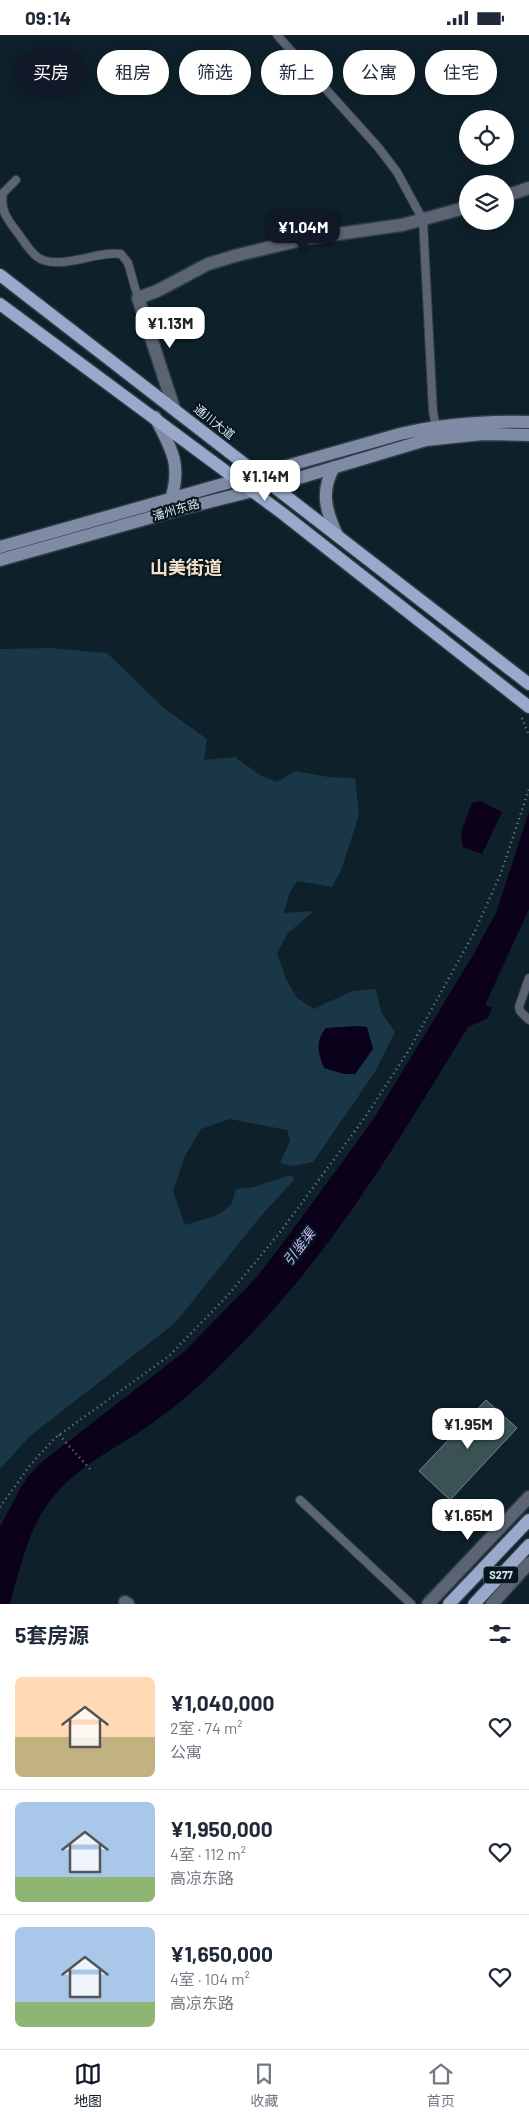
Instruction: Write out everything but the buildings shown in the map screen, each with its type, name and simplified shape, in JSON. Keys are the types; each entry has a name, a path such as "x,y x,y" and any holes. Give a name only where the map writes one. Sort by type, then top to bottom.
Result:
{"main road":[{"name":"通川大道","path":"0,275 529,684"},
{"path":"0,304 155,417 529,707"},
{"path":"128,399 139,383"},
{"path":"155,417 175,463 176,485 171,499"},
{"name":"潘州东路","path":"0,560 272,486 392,449 462,423 529,422"},
{"name":"潘州东路","path":"0,547 354,445 437,432 529,435"},
{"path":"334,467 328,477 325,503 328,517 337,535"},
{"name":"S277","path":"449,1604 529,1520"},
{"name":"S277","path":"474,1604 529,1545"}],"street":[{"path":"514,193 529,188"},
{"path":"174,408 138,298 158,291 202,266 238,255 309,237 402,225 459,210"},
{"path":"428,1604 529,1497"},
{"path":"492,1604 529,1563"}],"lane":[{"path":"277,35 378,147 397,172 423,220 433,412 437,432"},
{"path":"16,180 3,193 2,208 7,219 36,256 48,262 60,262 109,254 121,254 128,263 138,298"},
{"path":"529,978 519,1007 520,1011 529,1020"},
{"path":"300,1500 411,1604"}],"path":[{"path":"522,719 529,736"},
{"path":"0,1507 31,1464 59,1435 169,1356 229,1294 281,1231 366,1116 409,1051 475,931 501,873 529,789"},
{"path":"59,1435 90,1469"}],"shaded area":[{"path":"51,648 107,653 165,709 207,739 204,760 235,757 260,775 277,782 295,771 329,777 355,778 359,815 342,868 332,887 297,881 289,894 284,913 314,911 288,933 277,953 286,979 297,998 314,1009 352,991 376,989 381,1012 395,1032 375,1072 313,1162 293,1166 280,1163 290,1141 287,1130 230,1119 201,1129 185,1156 173,1191 185,1225 218,1215 231,1205 236,1189 253,1187 290,1175 295,1179 260,1217 175,1323 30,1436 0,1469 0,649"}],"water":[{"path":"480,801 502,812 482,854 463,847 461,832 472,803"},
{"name":"引鉴渠","path":"529,812 529,909 485,1005 492,1008 488,1018 468,1027 398,1141 348,1215 264,1320 192,1392 160,1418 79,1472 67,1482 47,1505 29,1540 10,1604 0,1604 0,1527 29,1475 43,1461 184,1352 255,1279 280,1247 373,1120 473,955 496,913"},
{"path":"367,1027 373,1049 355,1074 344,1074 324,1068 320,1057 319,1042 326,1028"}],"district":[{"name":"山美街道","path":"186,568"}]}
